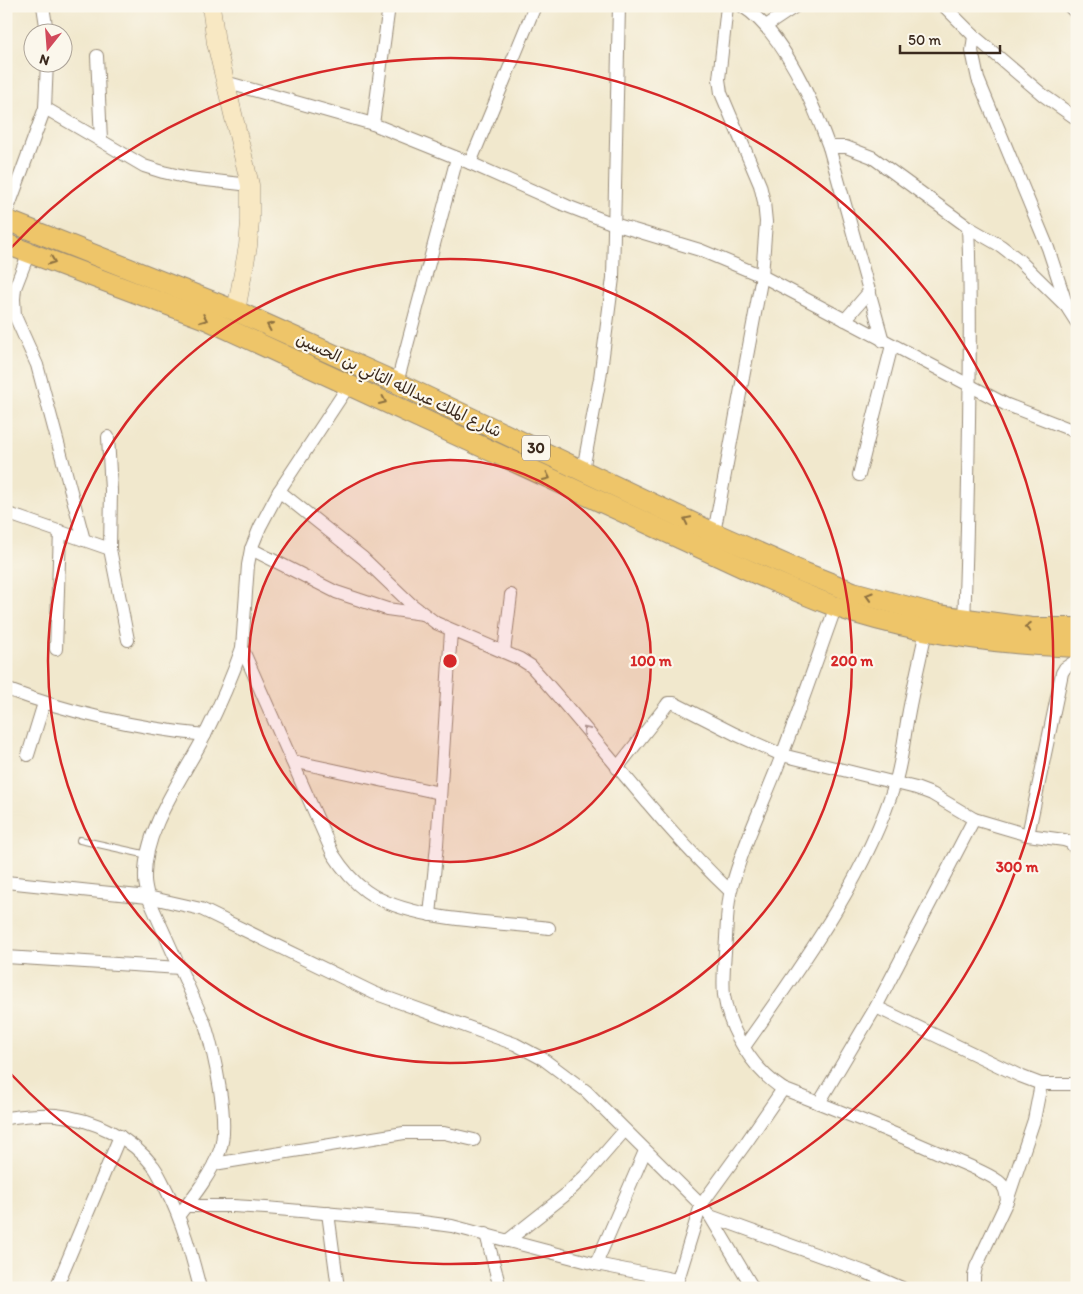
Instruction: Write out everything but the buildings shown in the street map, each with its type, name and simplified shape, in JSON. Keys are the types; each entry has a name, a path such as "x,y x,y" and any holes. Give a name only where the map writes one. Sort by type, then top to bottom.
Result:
{"main road":[{"name":"شارع الملك عبدالله الثاني بن الحسين","path":"6,220 236,311 397,383 714,533 853,592 964,620 1032,628 1077,628"},
{"name":"شارع الملك عبدالله الثاني بن الحسين","path":"6,244 208,320 757,574 836,606 926,631 1010,644 1077,647"},
{"path":"610,506 618,487"},
{"path":"631,516 638,496"}],"street":[{"path":"43,6 45,22"},
{"path":"211,6 216,43 250,185 248,246 236,311"},
{"path":"373,124 390,6"},
{"path":"470,164 535,6"},
{"path":"583,470 610,308 613,278 619,6"},
{"path":"714,533 762,276 766,222 760,186 726,107 720,86 727,6"},
{"path":"742,6 766,26 804,88 830,147 870,291 888,343 859,475"},
{"path":"766,26 796,6"},
{"path":"944,6 974,36 1043,95 1077,119"},
{"path":"1069,6 1077,14"},
{"path":"974,36 972,51 978,79 1048,248 1068,308 1077,323"},
{"path":"97,56 102,140"},
{"path":"6,214 45,108 47,72"},
{"path":"225,82 373,124 458,158 535,193 614,224 700,250 762,276 1005,404 1077,432"},
{"path":"45,108 102,140 131,159 163,172 218,182 250,185"},
{"path":"830,147 846,147 872,158 968,227 1001,246 1019,260 1068,308"},
{"path":"397,383 458,158"},
{"path":"964,620 968,554 970,276 968,227"},
{"path":"29,252 15,288 15,316 37,365 84,540"},
{"path":"845,320 870,291"},
{"path":"183,1211 214,1164 221,1148 223,1131 217,1069 205,1024 148,897 145,878 148,855 152,836 205,735 242,648 245,593 252,549 260,527 280,491 349,385"},
{"path":"108,436 111,499 110,549 128,640"},
{"path":"280,491 363,558 423,614 451,631 504,652 531,666 669,828 730,891"},
{"path":"6,513 110,549"},
{"path":"56,649 60,531"},
{"path":"252,549 336,592 387,609 423,614"},
{"path":"504,652 511,595"},
{"path":"836,606 730,891 724,994 733,1027 744,1047 775,1084 874,1124 996,1180 1006,1192 1007,1201"},
{"path":"430,915 451,631"},
{"path":"744,1047 795,975 840,905 859,870 895,782 926,631"},
{"path":"242,648 333,854 347,875 382,900 430,915 549,928"},
{"path":"1028,835 1062,673 1069,664 1077,660"},
{"path":"6,689 44,703 152,728 205,735"},
{"path":"617,768 671,702 782,755 895,782 932,794 974,819 1028,835 1064,840 1070,842 1077,851"},
{"path":"28,755 44,703"},
{"path":"292,761 440,794"},
{"path":"820,1103 876,1007 974,819"},
{"path":"6,882 148,897 201,908 374,993 515,1044 543,1059 586,1091 701,1204 753,1288"},
{"path":"6,957 180,968"},
{"path":"876,1007 1020,1076 1042,1084 1077,1084"},
{"path":"974,1288 976,1267 1007,1201 1034,1120 1042,1084"},
{"path":"183,1211 233,1206 328,1213 452,1226 676,1284 701,1204 746,1143 783,1088"},
{"path":"6,1118 56,1116 102,1127 120,1136 137,1148 156,1169 183,1211 200,1288"},
{"path":"507,1241 564,1196 585,1176 625,1130"},
{"path":"214,1164 404,1133 444,1133 474,1140"},
{"path":"56,1288 120,1136"},
{"path":"596,1264 645,1151"},
{"path":"328,1213 338,1288"},
{"path":"710,1216 865,1272 902,1288"},
{"path":"486,1234 500,1288"}],"lane":[{"path":"80,840 148,855"}]}
